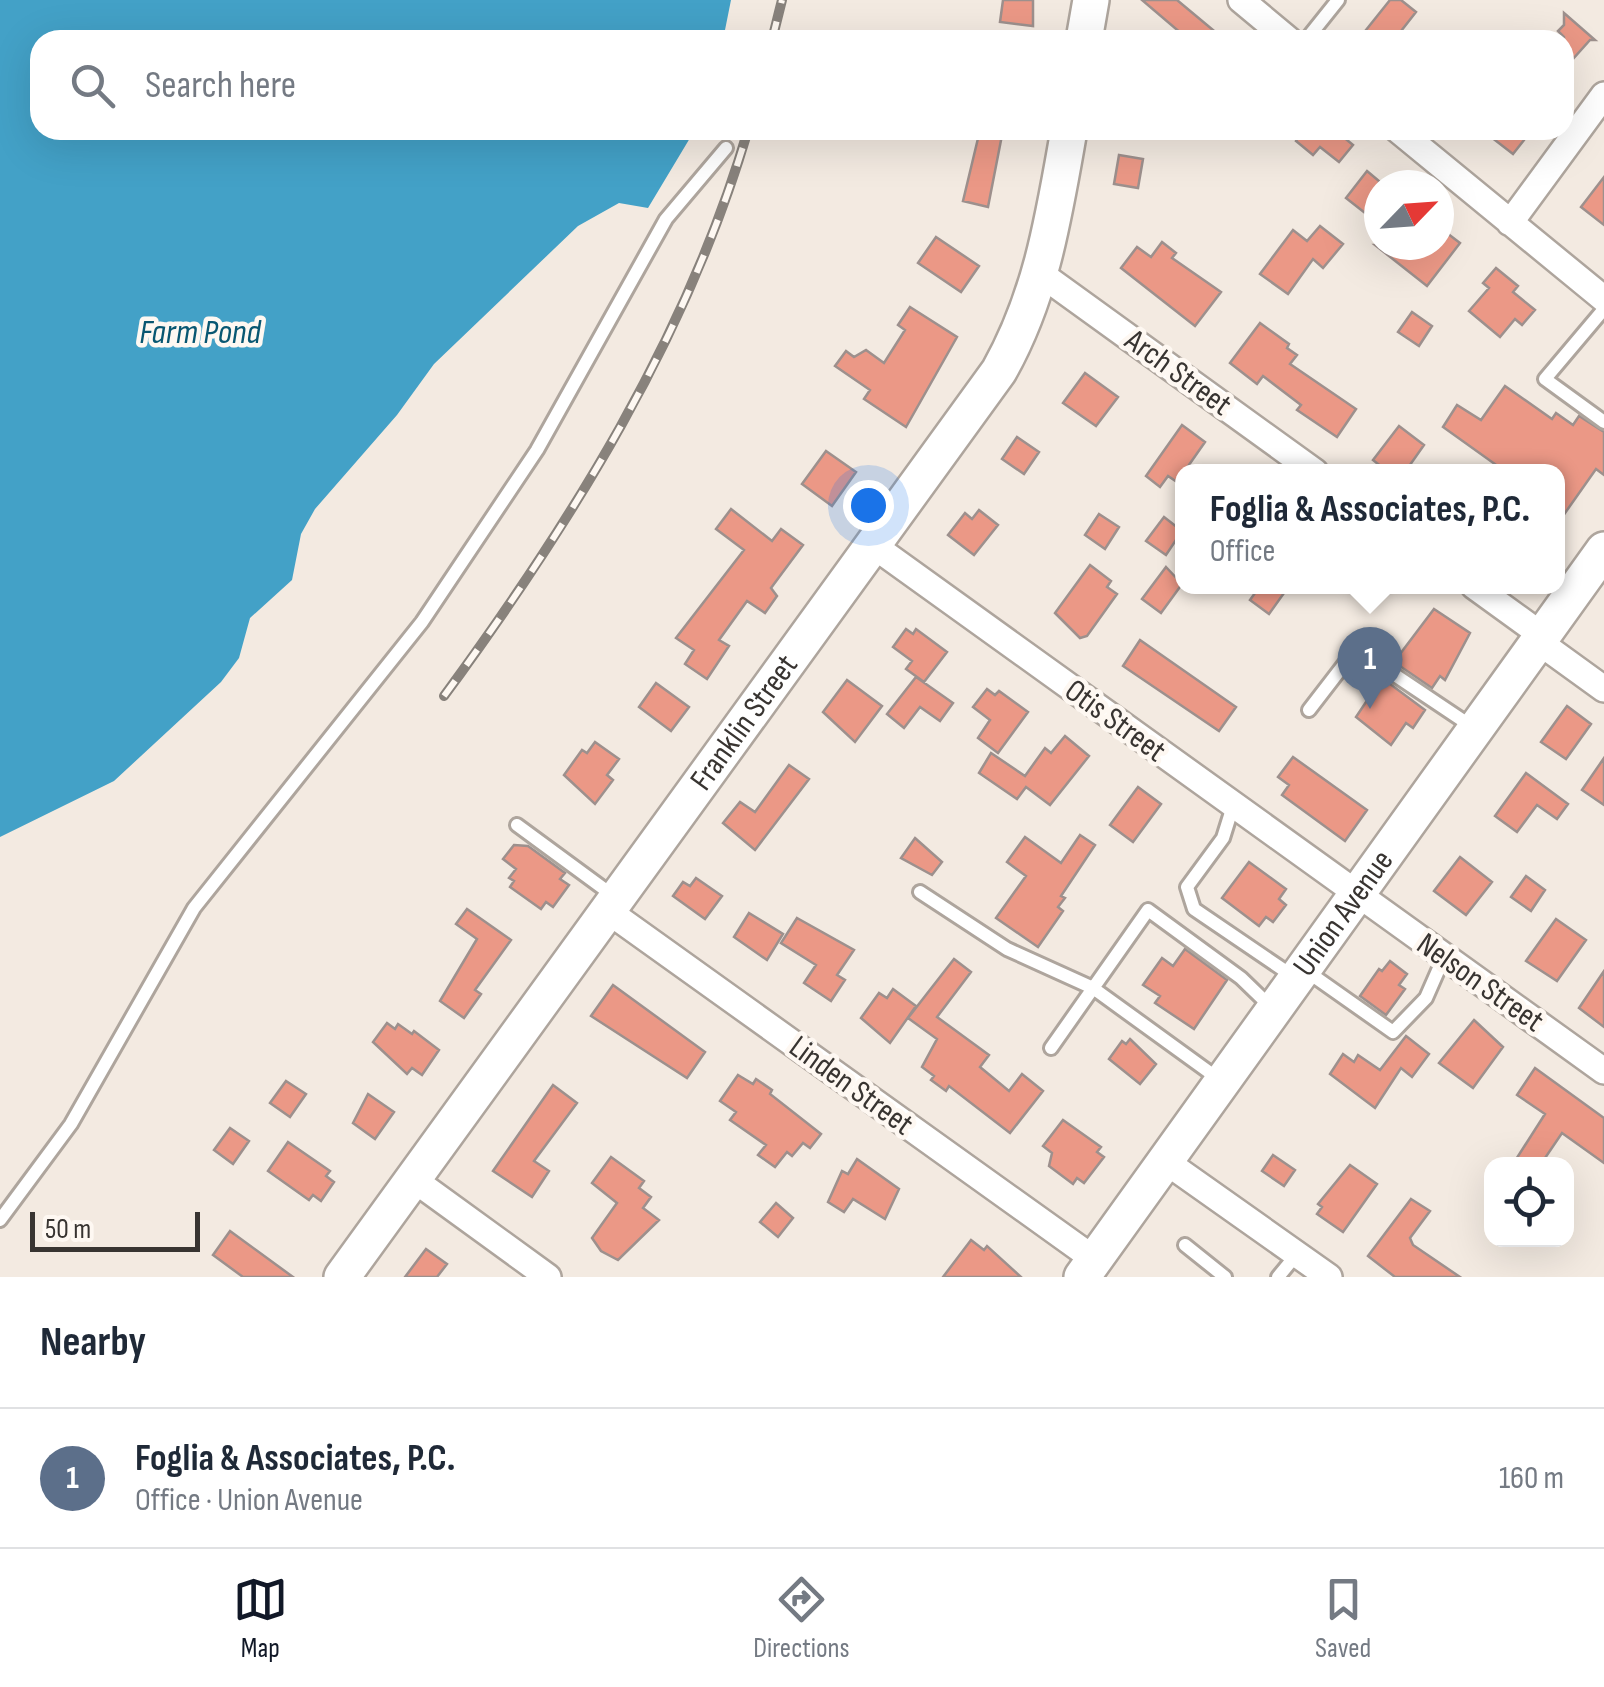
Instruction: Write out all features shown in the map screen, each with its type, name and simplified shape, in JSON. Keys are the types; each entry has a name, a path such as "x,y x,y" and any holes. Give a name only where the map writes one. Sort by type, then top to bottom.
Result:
{"street":[{"path":"1086,30 1091,0"},
{"path":"1240,0 1277,30"},
{"path":"1574,136 1604,95"},
{"name":"Franklin Street","path":"342,1277 999,371 1018,337 1041,274 1066,140"},
{"path":"1410,140 1604,300"},
{"path":"1510,222 1571,140"},
{"name":"Arch Street","path":"1041,274 1304,464"},
{"name":"Otis Street","path":"874,546 1357,895"},
{"name":"Union Avenue","path":"1088,1268 1603,555"},
{"path":"1484,594 1604,690"},
{"name":"Nelson Street","path":"1357,895 1604,1071"},
{"name":"Linden Street","path":"613,905 1088,1268"},
{"path":"1165,1161 1329,1277"},
{"path":"413,1180 548,1277"}],"lane":[{"path":"1314,30 1338,0"},
{"path":"0,1220 71,1124 180,930 430,610 537,450 666,219 726,148"},
{"path":"1604,309 1545,380 1604,422"},
{"path":"1309,710 1356,648 1476,729"},
{"path":"1233,806 1223,838 1187,887 1194,909 1393,1032 1426,998 1444,957"},
{"path":"518,825 613,905"},
{"path":"920,892 1006,949 1093,988 1222,1082"},
{"path":"1052,1048 1148,910 1241,978 1274,1010"},
{"path":"1185,1246 1226,1277"},
{"path":"1278,1277 1297,1254"}],"water":[{"name":"Farm Pond","path":"0,0 731,0 725,30 30,30 30,140 689,140 648,208 619,203 578,226 434,364 397,415 315,509 301,534 292,580 250,618 239,658 221,682 114,781 0,837"}],"building":[{"path":"1003,0 1033,0 1033,26 1000,22"},
{"path":"1142,0 1177,0 1213,30 1177,30"},
{"path":"1390,0 1401,0 1416,12 1402,30 1366,30"},
{"path":"1564,13 1595,40 1590,40 1574,58 1574,30 1559,30 1564,25"},
{"path":"978,140 1001,140 988,207 963,201"},
{"path":"1347,140 1353,145 1339,162 1320,147 1313,155 1296,141"},
{"path":"1495,140 1524,140 1513,154"},
{"path":"1119,155 1143,159 1138,188 1114,184"},
{"path":"1364,175 1364,212 1346,198"},
{"path":"1604,177 1604,225 1581,207"},
{"path":"1320,226 1343,244 1323,268 1313,259 1288,294 1260,274 1293,230 1307,241"},
{"path":"936,237 979,266 961,292 918,263"},
{"path":"1162,242 1176,253 1172,258 1221,292 1195,326 1121,268 1137,247 1151,257"},
{"path":"1394,260 1447,260 1427,286"},
{"path":"1496,268 1518,286 1513,292 1535,310 1522,325 1515,319 1500,337 1469,311 1489,288 1483,283"},
{"path":"910,307 957,337 906,427 864,399 870,390 835,366 846,351 854,357 866,350 884,363 905,330 898,325"},
{"path":"1412,312 1432,326 1419,346 1398,332"},
{"path":"1260,323 1289,344 1287,348 1297,355 1290,364 1356,409 1337,437 1297,410 1301,405 1263,376 1257,384 1230,363"},
{"path":"1085,373 1118,397 1096,426 1063,403"},
{"path":"1505,386 1552,419 1556,413 1573,425 1579,416 1604,432 1604,475 1596,469 1565,513 1565,464 1495,464 1443,427 1457,405 1481,420"},
{"path":"1182,425 1205,442 1190,464 1175,464 1175,481 1168,476 1160,487 1146,476"},
{"path":"1399,426 1424,445 1411,464 1378,464 1373,460"},
{"path":"1017,437 1039,452 1024,474 1002,459"},
{"path":"826,451 856,472 832,506 802,484"},
{"path":"731,509 772,541 781,529 803,545 771,588 777,596 765,613 747,601 719,640 729,646 707,679 685,664 694,650 676,638 744,550 716,529"},
{"path":"979,510 998,525 974,555 948,535 965,513 972,519"},
{"path":"1099,514 1119,527 1105,549 1085,535"},
{"path":"1164,517 1175,526 1175,542 1166,555 1146,541"},
{"path":"1090,565 1111,581 1107,587 1117,594 1087,636 1080,638 1055,613"},
{"path":"1166,567 1175,577 1175,594 1161,613 1142,599"},
{"path":"1254,594 1283,594 1269,614 1250,600"},
{"path":"1434,609 1470,633 1445,680 1440,676 1432,688 1394,662"},
{"path":"906,629 913,634 916,629 947,652 924,682 906,669 912,661 893,647"},
{"path":"1140,640 1236,707 1219,731 1123,666"},
{"path":"916,677 953,703 940,721 920,707 904,728 887,714"},
{"path":"1382,678 1425,710 1413,728 1406,723 1391,745 1356,717"},
{"path":"847,680 882,706 855,742 823,712"},
{"path":"656,683 689,707 671,731 639,707"},
{"path":"987,689 995,695 999,691 1028,712 998,753 978,738 990,720 973,707"},
{"path":"1567,706 1591,724 1566,759 1541,742"},
{"path":"1065,736 1089,756 1050,805 1026,787 1017,799 979,773 991,753 1025,776 1045,748 1051,753"},
{"path":"595,742 619,759 607,775 613,780 595,804 564,775 582,750 587,753"},
{"path":"1293,757 1367,810 1345,841 1282,795 1289,785 1278,777"},
{"path":"1604,758 1604,805 1582,790"},
{"path":"789,765 809,779 755,850 723,823 740,802 755,812"},
{"path":"1526,773 1568,804 1557,819 1537,805 1517,832 1495,816"},
{"path":"1138,787 1161,804 1133,842 1110,825"},
{"path":"1080,835 1095,845 1061,896 1065,898 1058,907 1063,911 1038,947 996,918 1026,876 1007,862 1025,837 1061,863"},
{"path":"915,838 942,862 932,875 901,858"},
{"path":"514,845 528,846 565,873 560,879 569,885 553,907 546,902 541,909 510,887 514,881 509,878 516,869 503,859"},
{"path":"1460,857 1492,882 1466,915 1434,891"},
{"path":"1249,862 1286,889 1279,899 1286,905 1273,922 1266,917 1259,926 1222,898"},
{"path":"1526,876 1545,890 1531,911 1511,897"},
{"path":"696,878 722,896 705,919 673,896 683,882 690,886"},
{"path":"467,909 511,940 475,990 481,994 464,1018 440,1001 477,939 456,924"},
{"path":"749,913 783,934 767,960 734,937"},
{"path":"797,918 854,950 837,975 845,980 831,1001 804,983 816,965 781,943"},
{"path":"1556,919 1586,940 1557,981 1526,961"},
{"path":"1185,949 1227,980 1194,1029 1155,1003 1160,996 1143,985 1162,958 1173,966"},
{"path":"954,959 971,972 937,1017 989,1055 980,1067 1009,1091 1022,1074 1043,1091 1010,1133 949,1086 946,1091 931,1080 934,1076 922,1067 937,1039 908,1018"},
{"path":"1390,961 1407,974 1399,985 1405,989 1386,1015 1360,996 1379,969 1382,971"},
{"path":"1604,971 1604,1027 1579,1008"},
{"path":"613,985 705,1052 687,1078 591,1016"},
{"path":"893,989 916,1006 890,1043 861,1018 879,993 887,998"},
{"path":"1474,1020 1503,1047 1473,1088 1439,1063"},
{"path":"387,1023 395,1029 398,1024 412,1034 414,1031 439,1050 422,1075 412,1068 407,1074 373,1042"},
{"path":"1406,1036 1429,1054 1412,1077 1401,1068 1375,1108 1330,1074 1343,1054 1354,1062 1358,1055 1380,1070"},
{"path":"1130,1039 1156,1064 1140,1084 1109,1059 1122,1041 1126,1044"},
{"path":"1535,1068 1604,1118 1604,1163 1562,1133 1546,1157 1517,1157 1545,1114 1517,1095"},
{"path":"738,1075 753,1084 756,1079 772,1090 770,1094 821,1134 810,1148 803,1143 792,1156 787,1152 775,1167 758,1155 766,1145 730,1120 736,1112 720,1101"},
{"path":"286,1081 306,1094 290,1117 270,1103"},
{"path":"553,1085 577,1103 534,1161 549,1171 532,1197 493,1171"},
{"path":"368,1094 394,1112 375,1139 353,1123"},
{"path":"1063,1120 1101,1147 1097,1152 1104,1157 1084,1183 1077,1178 1073,1184 1049,1166 1052,1153 1043,1146"},
{"path":"230,1128 249,1141 233,1164 214,1150"},
{"path":"288,1142 330,1171 326,1176 334,1182 321,1201 313,1195 309,1200 268,1171"},
{"path":"1273,1155 1295,1170 1284,1186 1262,1171"},
{"path":"611,1157 644,1181 639,1188 651,1197 643,1208 659,1220 618,1260 601,1251 592,1238 617,1203 592,1183"},
{"path":"857,1159 899,1189 885,1219 853,1199 844,1212 828,1202 842,1171 848,1174"},
{"path":"1350,1165 1377,1184 1343,1232 1317,1214 1322,1207 1318,1204"},
{"path":"1411,1199 1430,1211 1410,1238 1413,1245 1460,1277 1395,1277 1368,1256"},
{"path":"776,1203 793,1218 778,1237 760,1222"},
{"path":"230,1231 293,1277 243,1277 213,1255"},
{"path":"971,1240 984,1250 987,1246 1021,1277 943,1277"},
{"path":"426,1249 447,1264 437,1277 405,1277"}],"railway":[{"path":"774,30 782,0"},
{"path":"444,696 536,564 621,426 693,282 745,140"}],"place":[{"name":"Foglia & Associates, P.C.","path":"1370,709"}]}
